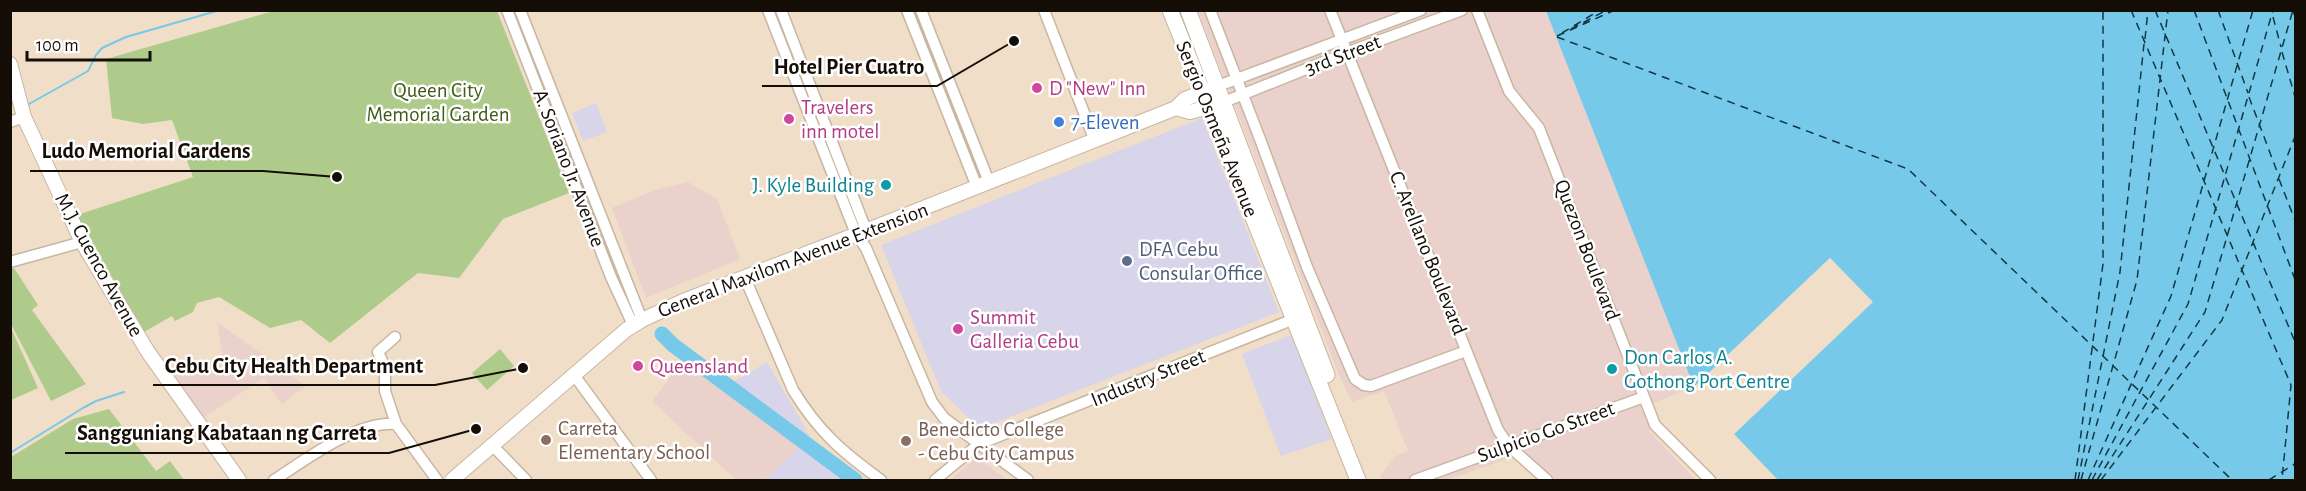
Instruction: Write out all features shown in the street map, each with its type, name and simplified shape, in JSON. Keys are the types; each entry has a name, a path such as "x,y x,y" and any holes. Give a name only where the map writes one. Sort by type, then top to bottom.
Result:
{"highway":[{"name":"Sergio Osmeña Avenue","path":"1170,10 1201,92 1368,480"},
{"name":"Sergio Osmeña Avenue","path":"1188,10 1224,102 1298,317 1358,480"}],"main road":[{"name":"M.J. Cuenco Avenue","path":"10,64 17,119 82,242 136,334 239,480"},
{"name":"General Maxilom Avenue Extension","path":"452,480 638,322 683,301 1095,141 1176,108 1185,99 1218,86"},
{"name":"General Maxilom Avenue Extension","path":"1176,108 1190,112 1224,102"}],"street":[{"name":"A. Soriano Jr. Avenue","path":"507,10 611,277 638,322"},
{"name":"A. Soriano Jr. Avenue","path":"520,10 638,322"},
{"path":"768,10 861,232"},
{"path":"781,10 866,248 932,402 944,418 1028,480"},
{"path":"1044,10 1095,141"},
{"path":"1210,10 1307,267 1354,379 1371,386 1466,351"},
{"name":"C. Arellano Boulevard","path":"1330,10 1498,430 1509,446 1547,480"},
{"name":"3rd Street","path":"1218,86 1421,10"},
{"name":"3rd Street","path":"1224,102 1462,10"},
{"name":"Quezon Boulevard","path":"1477,10 1509,91 1539,128 1655,424 1710,480"},
{"path":"913,11 983,184"},
{"path":"775,28 786,25"},
{"path":"10,262 82,242"},
{"path":"745,278 801,405 817,427 834,444 880,480"},
{"name":"Industry Street","path":"934,480 979,444 1298,317"},
{"path":"395,337 378,352 385,367 384,391 396,424 437,480"},
{"path":"574,375 651,480"},
{"name":"Sulpicio Go Street","path":"1415,480 1644,397"},
{"path":"274,480 312,456 368,427 396,424"},
{"path":"493,446 526,480"}],"shaded area":[{"path":"1198,11 1546,11 1694,387 1641,408 1652,428 1649,431 1696,480 1556,480 1525,453 1446,480 1383,480 1380,476 1396,456 1408,451 1384,391 1352,402 1339,375"},
{"path":"596,103 607,132 583,141 572,113"},
{"path":"1202,118 1279,312 979,429 941,391 881,245"},
{"path":"688,182 717,199 740,259 646,298 612,208 655,190"},
{"path":"217,322 306,386 282,404 264,378 203,418 173,372 188,360 224,367"},
{"path":"1291,335 1332,439 1281,456 1242,354"},
{"path":"685,358 799,447 765,480 736,480 652,401"},
{"path":"767,362 811,438 774,415 732,383"},
{"path":"799,447 842,480 765,480"},
{"path":"977,458 1008,480 950,480"}],"green space":[{"name":"Queen City Memorial Garden","path":"277,10 497,11 569,193 503,219 459,278 418,273 330,343 301,320 270,328 219,297 197,303 193,312 175,321 172,316 144,332 77,215 193,177 172,120 143,124 112,118 106,59"},
{"path":"14,268 38,305 32,310 86,384 51,401 11,324 11,269"},
{"path":"11,328 38,388 10,400"},
{"path":"500,349 514,366 487,390 472,373"},
{"path":"109,409 156,471 170,461 184,480 11,480 11,457 73,419"}],"water":[{"path":"1546,11 2295,11 2295,480 1778,480 1734,434 1872,302 1830,258 1694,387"}],"pier":[{"path":"1830,258 1873,302 1734,434 1732,432 1869,302 1830,262 1696,389 1694,387"}],"waterway":[{"path":"29,104 88,71 102,48 126,37 220,10"},
{"path":"662,334 673,345 855,480"},
{"path":"10,453 96,401 124,392"}],"ferry route":[{"path":"1562,33 1600,10"},
{"path":"1571,29 1607,10"},
{"path":"1557,36 1615,10"},
{"path":"2075,480 2103,264 2103,10"},
{"path":"2131,10 2291,385 2282,480"},
{"path":"2145,39 2148,10"},
{"path":"2155,10 2296,344"},
{"path":"2081,480 2137,280 2168,10"},
{"path":"2194,10 2296,282"},
{"path":"2218,10 2248,93"},
{"path":"2088,480 2171,296 2253,10"},
{"path":"2092,480 2188,304 2273,10"},
{"path":"2097,480 2205,312 2293,10"},
{"path":"2293,11 2296,19"},
{"path":"2273,17 2281,47"},
{"path":"1557,37 1908,169 2232,480"},
{"path":"2078,480 2120,272 2144,44"},
{"path":"2282,52 2296,100"},
{"path":"2249,97 2278,174"},
{"path":"2101,480 2222,320 2296,134"},
{"path":"2279,179 2296,223"},
{"path":"2269,480 2296,463"}],"place":[{"name":"Hotel Pier Cuatro","path":"1014,41"},
{"name":"D \"New\" Inn","path":"1037,88"},
{"name":"Travelers inn motel","path":"789,119"},
{"name":"7-Eleven","path":"1059,122"},
{"name":"Ludo Memorial Gardens","path":"337,177"},
{"name":"J. Kyle Building","path":"886,185"},
{"name":"DFA Cebu Consular Office","path":"1127,261"},
{"name":"Summit Galleria Cebu","path":"958,329"},
{"name":"Queensland","path":"638,366"},
{"name":"Cebu City Health Department","path":"523,368"},
{"name":"Don Carlos A. Gothong Port Centre","path":"1612,369"},
{"name":"Sangguniang Kabataan ng Carreta","path":"476,429"},
{"name":"Carreta Elementary School","path":"546,440"},
{"name":"Benedicto College - Cebu City Campus","path":"906,441"}]}
